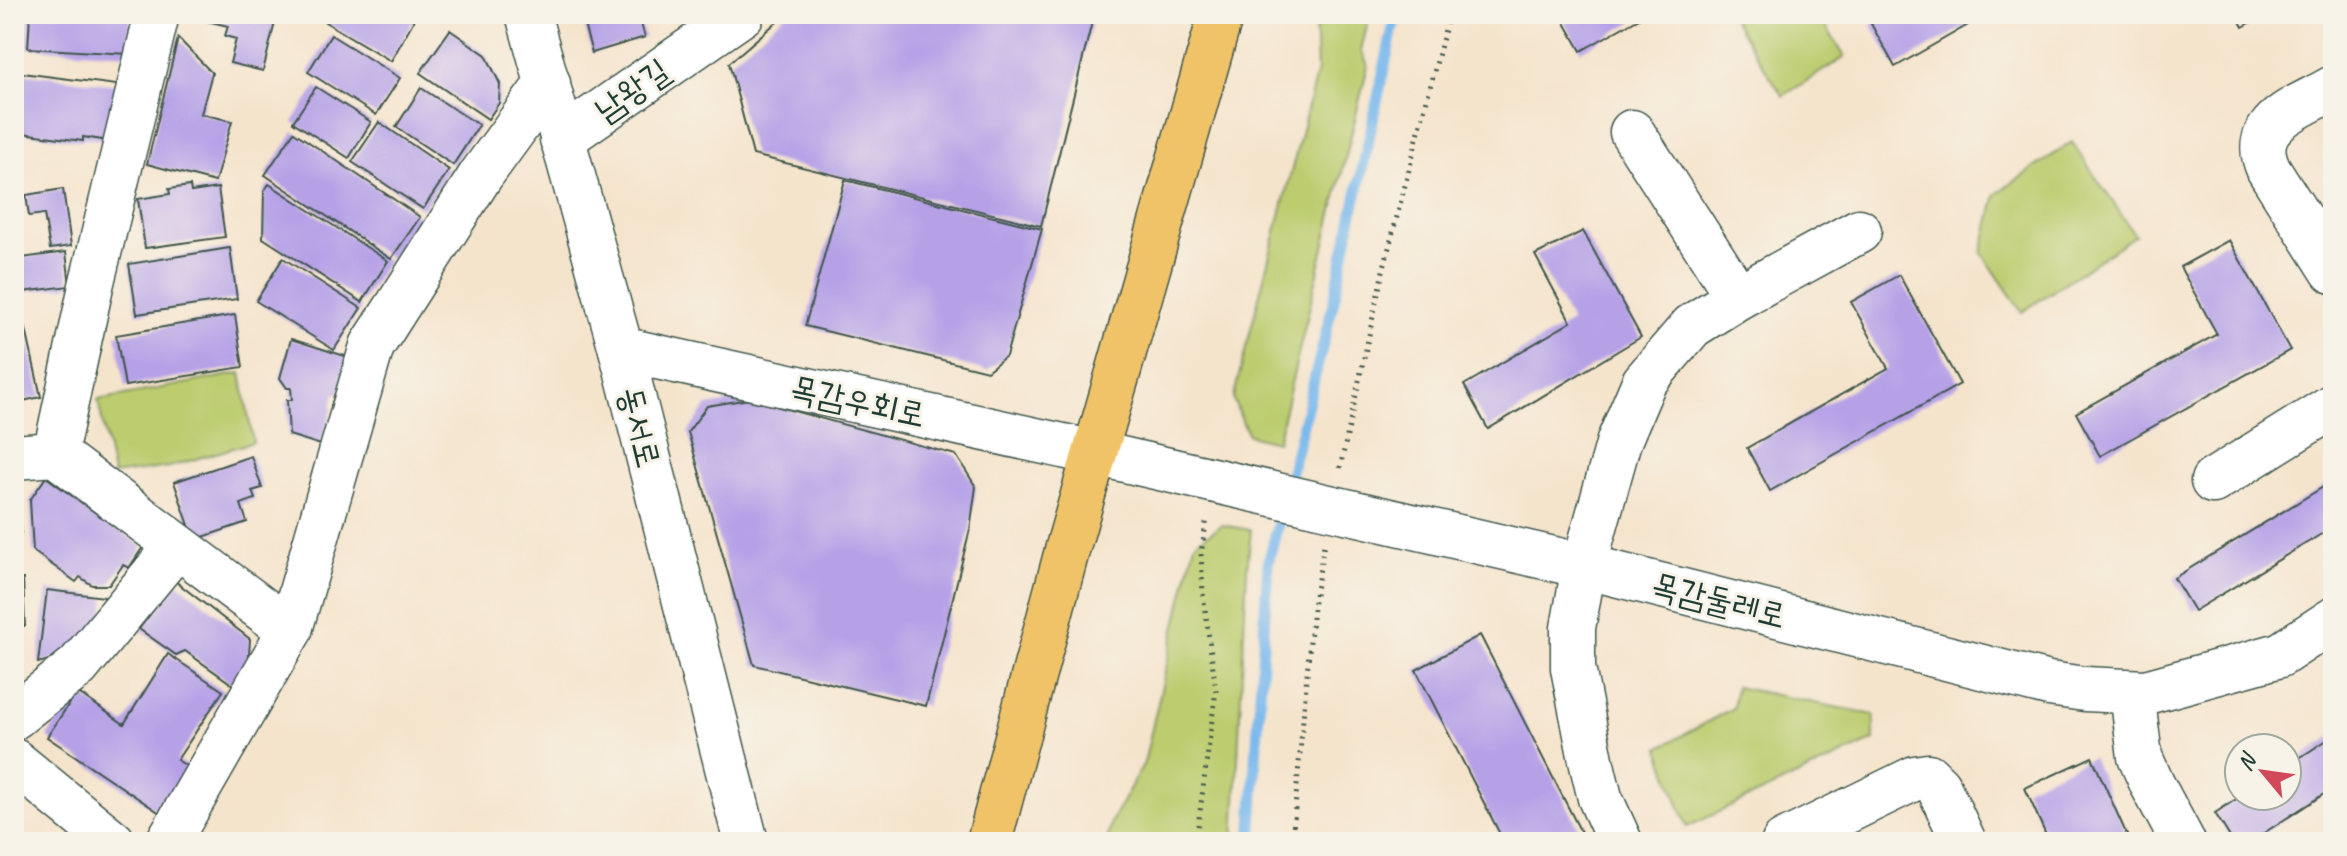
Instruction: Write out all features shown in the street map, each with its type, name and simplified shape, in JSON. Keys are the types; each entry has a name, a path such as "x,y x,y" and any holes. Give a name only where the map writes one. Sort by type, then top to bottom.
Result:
{"main road":[{"path":"989,842 1095,453 1221,14"}],"street":[{"path":"157,14 91,286 34,455 177,546 290,630"},
{"name":"동서로","path":"528,14 621,349 746,842"},
{"name":"남왕길","path":"562,139 742,14"},
{"path":"168,842 290,630 372,346 481,175 548,83"},
{"path":"2333,88 2283,117 2267,130 2261,143 2269,170 2333,271"},
{"path":"1632,132 1738,297"},
{"path":"1620,842 1600,798 1573,668 1573,628 1584,566 1619,441 1644,382 1692,326 1738,297 1859,231"},
{"name":"목감우회로","path":"621,349 1095,453"},
{"path":"2213,481 2333,406"},
{"name":"목감둘레로","path":"1095,453 1584,566 2049,684 2132,692 2166,687 2280,655 2333,620"},
{"path":"14,717 78,666 177,546"},
{"path":"2132,692 2140,757 2183,842"},
{"path":"14,761 113,842"},
{"path":"1784,842 1856,826 1915,778 1928,776 1938,786 1964,842"}],"path":[{"path":"1292,842 1313,607 1331,507 1383,271 1449,14"},
{"path":"1196,842 1216,690 1201,554 1214,480"}],"green space":[{"path":"1315,14 1370,14 1361,50 1368,65 1277,442 1248,435 1233,399 1317,71"},
{"path":"1741,14 1818,14 1845,57 1783,96 1733,19"},
{"path":"2072,142 2135,235 2022,312 1982,253 1996,194"},
{"path":"241,373 253,442 169,467 113,475 98,400"},
{"path":"1222,525 1251,530 1234,842 1107,842 1111,822 1144,763 1195,543"},
{"path":"1736,687 1874,715 1874,740 1687,827 1659,748 1733,708"}],"building":[{"path":"30,14 131,14 128,54 28,48"},
{"path":"201,14 277,14 263,71 230,63 236,39 225,36 228,26 199,19"},
{"path":"330,14 403,14 414,20 391,61 325,22"},
{"path":"581,14 638,14 645,37 592,53"},
{"path":"786,14 1094,14 1041,226 753,155 729,63"},
{"path":"1560,14 1646,14 1581,51"},
{"path":"1889,14 1987,14 1895,67 1871,24"},
{"path":"2236,14 2266,14 2243,27"},
{"path":"450,30 486,55 500,84 499,103 488,119 420,73"},
{"path":"331,35 400,78 376,115 308,72"},
{"path":"178,38 212,73 201,114 232,121 215,182 147,164"},
{"path":"22,73 117,85 109,141 83,137 83,141 14,132"},
{"path":"316,87 371,122 349,158 293,122"},
{"path":"421,88 479,125 453,165 396,127"},
{"path":"379,122 449,170 423,209 352,162"},
{"path":"294,132 420,217 391,259 265,175"},
{"path":"845,180 1042,229 1006,356 987,371 805,326"},
{"path":"269,184 388,261 362,302 263,238 264,191"},
{"path":"190,186 191,192 218,188 225,237 145,248 138,199 170,194 169,189"},
{"path":"63,189 71,246 50,249 44,214 29,216 26,195"},
{"path":"1583,231 1641,337 1488,429 1464,385 1571,322 1535,255"},
{"path":"2229,240 2290,350 2100,456 2076,413 2217,334 2180,267"},
{"path":"230,248 237,299 137,314 129,264"},
{"path":"66,252 70,286 14,293 14,259"},
{"path":"283,258 361,308 334,350 256,301"},
{"path":"1899,275 1960,384 1770,491 1747,448 1888,368 1851,302"},
{"path":"20,302 41,397 14,403 14,303"},
{"path":"235,315 243,367 125,386 116,335"},
{"path":"291,339 351,358 339,394 335,393 321,445 289,435 287,400 292,400 291,388 287,388 280,378"},
{"path":"749,399 956,455 976,487 970,529 926,706 754,665 688,432 707,406"},
{"path":"251,456 262,488 252,491 255,499 241,504 247,522 194,540 174,482"},
{"path":"46,477 143,547 129,568 123,565 109,585 92,585 80,577 76,582 33,551 30,500"},
{"path":"2333,481 2333,527 2194,611 2174,578"},
{"path":"14,484 21,533 14,534"},
{"path":"14,579 23,579 25,626 18,626 21,678 14,678"},
{"path":"175,581 250,639 248,670 236,687 185,651 176,655 139,629"},
{"path":"47,590 105,597 102,625 77,653 38,663"},
{"path":"1480,635 1586,842 1504,842 1416,670"},
{"path":"168,654 223,691 177,760 190,768 160,813 47,737 77,692 124,724"},
{"path":"2333,736 2333,788 2303,808 2303,756"},
{"path":"2092,757 2130,842 2049,842 2025,788"},
{"path":"2223,808 2223,812 2296,812 2250,842 2233,842 2215,813"}],"waterway":[{"path":"1287,488 1333,304 1396,14"},
{"path":"1251,842 1268,563 1283,505"}]}
